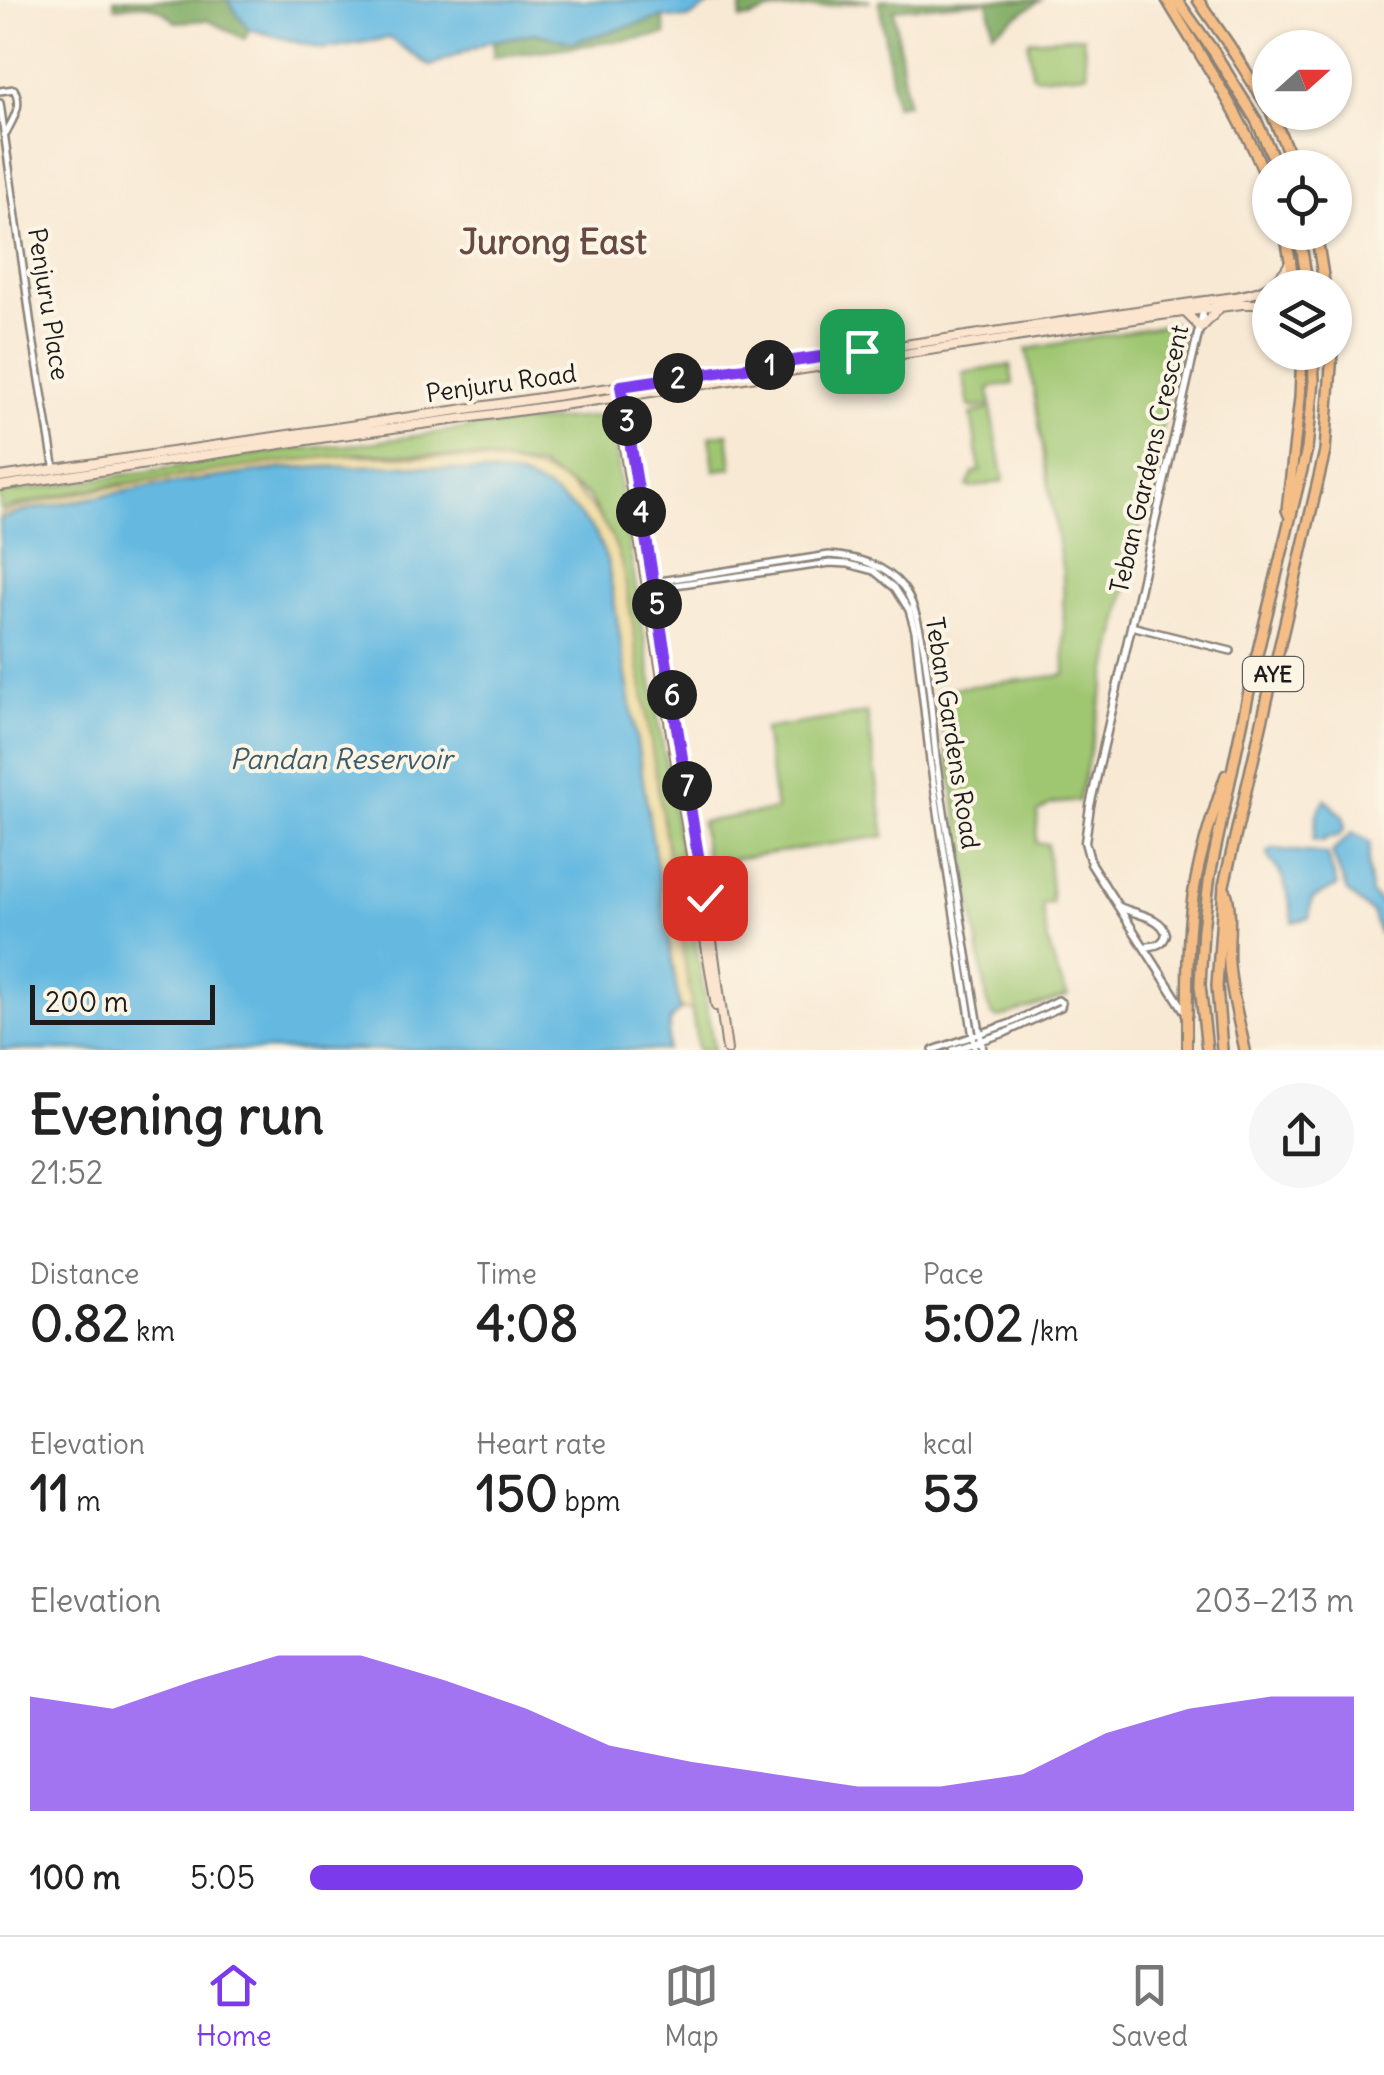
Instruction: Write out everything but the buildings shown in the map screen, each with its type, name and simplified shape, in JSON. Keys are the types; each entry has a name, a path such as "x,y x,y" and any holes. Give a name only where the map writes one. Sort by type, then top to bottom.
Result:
{"highway":[{"path":"1167,0 1225,93 1255,150"},
{"path":"1177,0 1214,52 1270,150"},
{"path":"1198,0 1252,81"},
{"path":"1290,250 1293,270"},
{"path":"1290,517 1287,510 1301,370"},
{"name":"AYE","path":"1207,1050 1200,985 1210,875 1308,449 1314,370"},
{"name":"AYE","path":"1222,1050 1216,986 1224,885 1326,451 1331,370"},
{"path":"1187,1014 1196,878 1206,835 1240,735"},
{"path":"1224,885 1230,904 1231,988 1246,1050"}],"main road":[{"name":"Penjuru Road","path":"935,344 1184,312 1263,290 1278,281 1292,260"},
{"name":"Penjuru Road","path":"0,478 1204,305 1252,305"},
{"path":"1184,312 1201,328 1222,307"},
{"path":"618,392 725,1050"},
{"name":"Penjuru Road","path":"0,486 55,473"},
{"path":"1186,1050 1187,1014"}],"street":[{"name":"Penjuru Place","path":"0,91 14,88 18,96 18,107 4,136"},
{"name":"Penjuru Place","path":"0,104 55,473"},
{"name":"Teban Gardens Crescent","path":"1187,1014 1091,864 1085,842 1204,305"},
{"name":"Teban Gardens Road","path":"650,586 829,555 877,565 902,586 920,625 934,761 977,1041 983,1050"},
{"name":"Teban Gardens Crescent","path":"1131,626 1231,651"},
{"path":"1117,906 1164,926 1162,942 1144,947"},
{"path":"933,1050 977,1041 1058,1000 1062,1003 1032,1021 953,1050"}],"green space":[{"path":"114,0 227,0 249,29 245,39 207,20 176,22 154,7 115,7"},
{"path":"871,0 768,11 740,19 742,2"},
{"path":"879,0 1041,0 993,32 988,1 894,9 907,103 895,105"},
{"path":"663,17 666,35 493,57 494,41 534,33 573,42"},
{"path":"1083,36 1087,73 1035,77 1032,74 1030,40"},
{"path":"1171,324 1183,331 1079,801 1051,804 1038,812 1036,843 1047,844 1052,903 1042,904 1045,928 1068,996 999,1018 993,1016 988,1006 937,690 1065,675 1063,574 1027,349"},
{"path":"1010,365 1013,384 989,388 991,405 969,406 963,373"},
{"path":"991,408 1004,481 971,488 967,486 974,472 980,471 971,414"},
{"path":"612,415 625,522 714,1050 698,1050 620,559 588,496 540,467 473,457 362,453 86,489 0,510 0,494 284,450"},
{"path":"728,433 732,468 714,470 710,436"},
{"path":"867,713 885,836 707,863 701,822 776,810 764,729"}],"sand":[{"path":"351,455 460,458 543,472 576,492 608,530 627,589 692,1009 680,1010 608,563 596,534 574,509 406,465 286,468 153,486 0,519 0,514 18,508 94,490"}],"water":[{"path":"227,0 766,0 711,4 688,19 663,17 572,42 534,33 488,42 430,66 390,38 322,49 249,29"},
{"name":"Pandan Reservoir","path":"406,465 517,476 546,488 574,509 596,534 608,563 680,1010 670,1020 667,1050 0,1050 0,519 153,486 286,468"},
{"path":"1325,799 1343,816 1345,829 1337,837 1313,840 1317,814"},
{"path":"1353,832 1370,843 1371,894 1384,906 1384,923 1379,933 1372,913 1347,892 1332,852"},
{"path":"1272,849 1327,854 1337,886 1312,899 1309,918 1293,922 1286,886 1267,854"}],"waterway":[{"path":"1171,322 1185,331"}],"district":[{"name":"Jurong East","path":"553,242"}],"route":[{"path":"705,898 621,386 862,351"}]}
